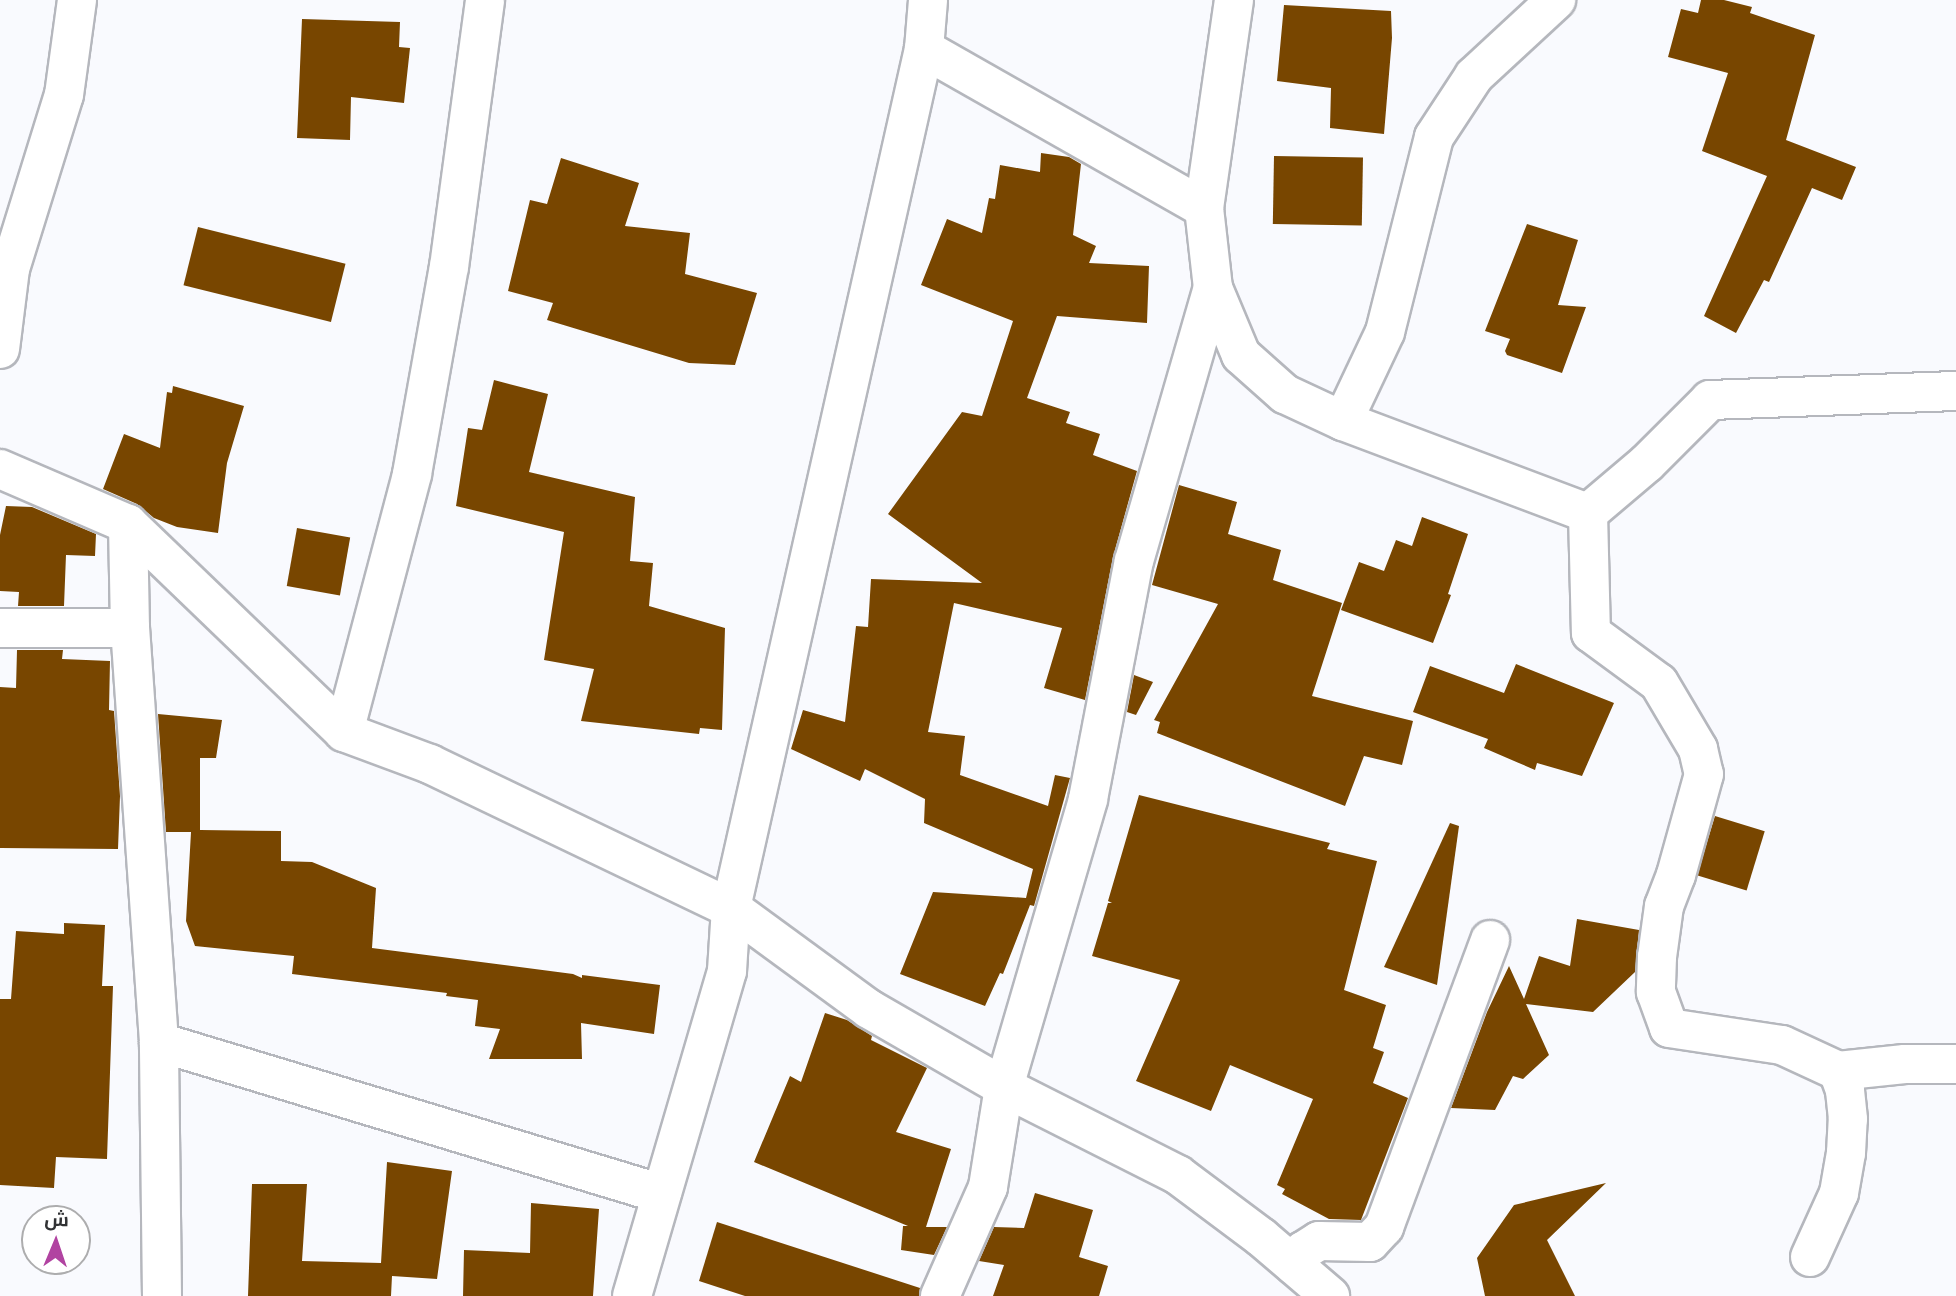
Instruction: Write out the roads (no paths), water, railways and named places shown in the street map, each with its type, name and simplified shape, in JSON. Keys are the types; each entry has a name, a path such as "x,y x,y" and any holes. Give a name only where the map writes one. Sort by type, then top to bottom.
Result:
{"street":[{"path":"0,349 10,269 64,95 77,0"},
{"path":"344,732 412,474 449,267 485,0"},
{"path":"632,1296 727,971 731,908 924,49 928,0"},
{"path":"1234,0 1203,208 1213,288 1241,355 1284,394 1343,421 1588,513"},
{"path":"1343,421 1385,332 1434,136 1474,76 1556,0"},
{"path":"924,49 1203,208"},
{"path":"940,1296 988,1187 1004,1087 1088,799 1134,561 1213,288"},
{"path":"1588,513 1647,463 1710,400 1956,391"},
{"path":"0,469 128,524 344,732 430,764 731,908 869,1009 1004,1087 1178,1175 1330,1296"},
{"path":"1588,513 1591,633 1659,683 1698,749 1704,774 1676,876 1664,906 1657,957 1656,992 1669,1028 1782,1045 1838,1071 1905,1064 1956,1064"},
{"path":"128,524 130,628 159,1042 162,1296"},
{"path":"0,628 130,628"},
{"path":"1294,1265 1303,1251 1319,1241 1370,1242 1384,1227 1490,940"},
{"path":"159,1042 662,1194"},
{"path":"1810,1258 1839,1193 1846,1153 1848,1119 1845,1090 1838,1071"}]}
